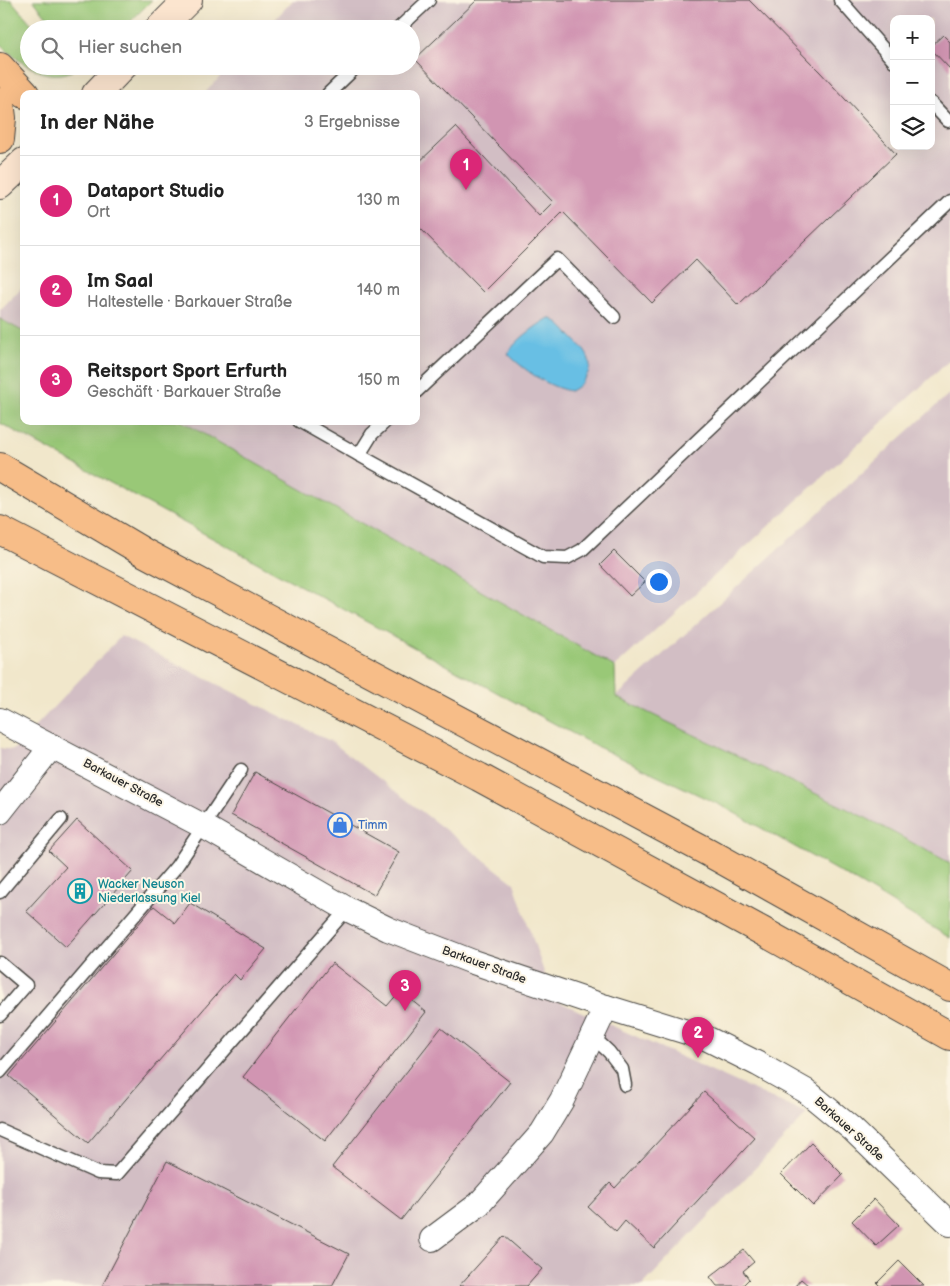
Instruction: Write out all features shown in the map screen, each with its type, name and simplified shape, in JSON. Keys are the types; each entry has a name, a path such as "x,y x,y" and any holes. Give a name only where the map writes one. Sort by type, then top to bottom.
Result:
{"highway":[{"path":"0,67 21,90"},
{"path":"0,102 2,118 0,139"},
{"path":"0,467 145,554 708,852 950,986"},
{"path":"0,530 479,777 950,1036"}],"street":[{"path":"168,20 188,0"},
{"path":"100,90 114,75"},
{"path":"0,185 20,166"},
{"name":"Barkauer Straße","path":"0,720 203,826 347,909 388,929 473,962 606,1007 706,1038 806,1091 852,1129 950,1224"},
{"path":"0,812 52,746"},
{"path":"432,1239 479,1204 542,1133 562,1100 606,1007"}],"lane":[{"path":"408,20 429,0"},
{"path":"840,0 893,60"},
{"path":"332,90 348,75"},
{"path":"933,105 948,122"},
{"path":"306,425 543,558 567,558 582,550 950,201"},
{"path":"420,388 557,259 614,317"},
{"path":"359,455 372,434 382,425"},
{"path":"0,1072 176,867 241,770"},
{"path":"0,892 62,818"},
{"path":"0,1130 98,1172 117,1174 347,909"},
{"path":"0,963 26,986 0,1015"},
{"path":"593,1037 609,1052 622,1069 625,1085"}],"shaded area":[{"path":"293,0 950,0 950,360 615,667 188,425 420,425 420,90 208,90 222,75 420,75 420,20 274,20"},
{"path":"20,289 20,330 0,319 0,310"},
{"path":"950,393 950,863 866,818 616,697"},
{"path":"121,636 332,742 514,883 553,999 807,1114 642,1286 0,1286 0,748 13,750"}],"green space":[{"path":"0,0 11,0 28,20 20,20 20,61 0,44"},
{"path":"33,0 152,0 132,20 50,20"},
{"path":"0,319 20,330 20,425 188,425 615,667 616,697 866,818 950,863 950,938 859,883 724,807 592,744 0,423"}],"water":[{"path":"549,318 565,330 587,355 589,360 589,372 579,386 570,391 553,386 537,377 508,354 520,339"}],"building":[{"path":"477,0 749,0 820,72 890,148 890,150 896,154 738,305 696,260 652,303 563,212 483,292 420,228 420,161 456,127 539,216 553,202 420,64 420,54"},
{"path":"943,35 950,42 950,69 935,53 935,42"},
{"path":"614,551 645,582 630,596 600,565"},
{"path":"255,772 399,852 374,895 231,815"},
{"name":"Wacker Neuson Niederlassung Kiel","path":"77,820 133,871 66,947 26,911 66,867 49,851"},
{"path":"190,903 266,949 240,980 234,974 88,1143 9,1076 154,906 175,923"},
{"path":"332,963 387,1006 400,991 426,1012 325,1141 243,1077"},
{"path":"441,1028 510,1082 401,1220 332,1167"},
{"path":"704,1092 755,1138 654,1248 625,1221 616,1232 588,1207 610,1183 615,1188"},
{"path":"811,1143 843,1175 813,1206 781,1174"},
{"path":"167,1161 349,1254 332,1286 102,1286"},
{"path":"874,1199 899,1225 876,1246 852,1221"},
{"path":"504,1236 542,1269 527,1286 459,1286"},
{"path":"744,1250 754,1262 743,1271 749,1279 742,1286 717,1286 710,1277"},
{"path":"899,1261 924,1286 880,1286 877,1283"},
{"path":"801,1279 809,1286 795,1286"}],"place":[{"name":"Dataport Studio","path":"466,190"},
{"name":"Timm","path":"340,825"},
{"name":"Wacker Neuson Niederlassung Kiel","path":"80,891"},
{"name":"Reitsport Sport Erfurth","path":"405,1011"},
{"name":"Im Saal","path":"698,1058"}]}
